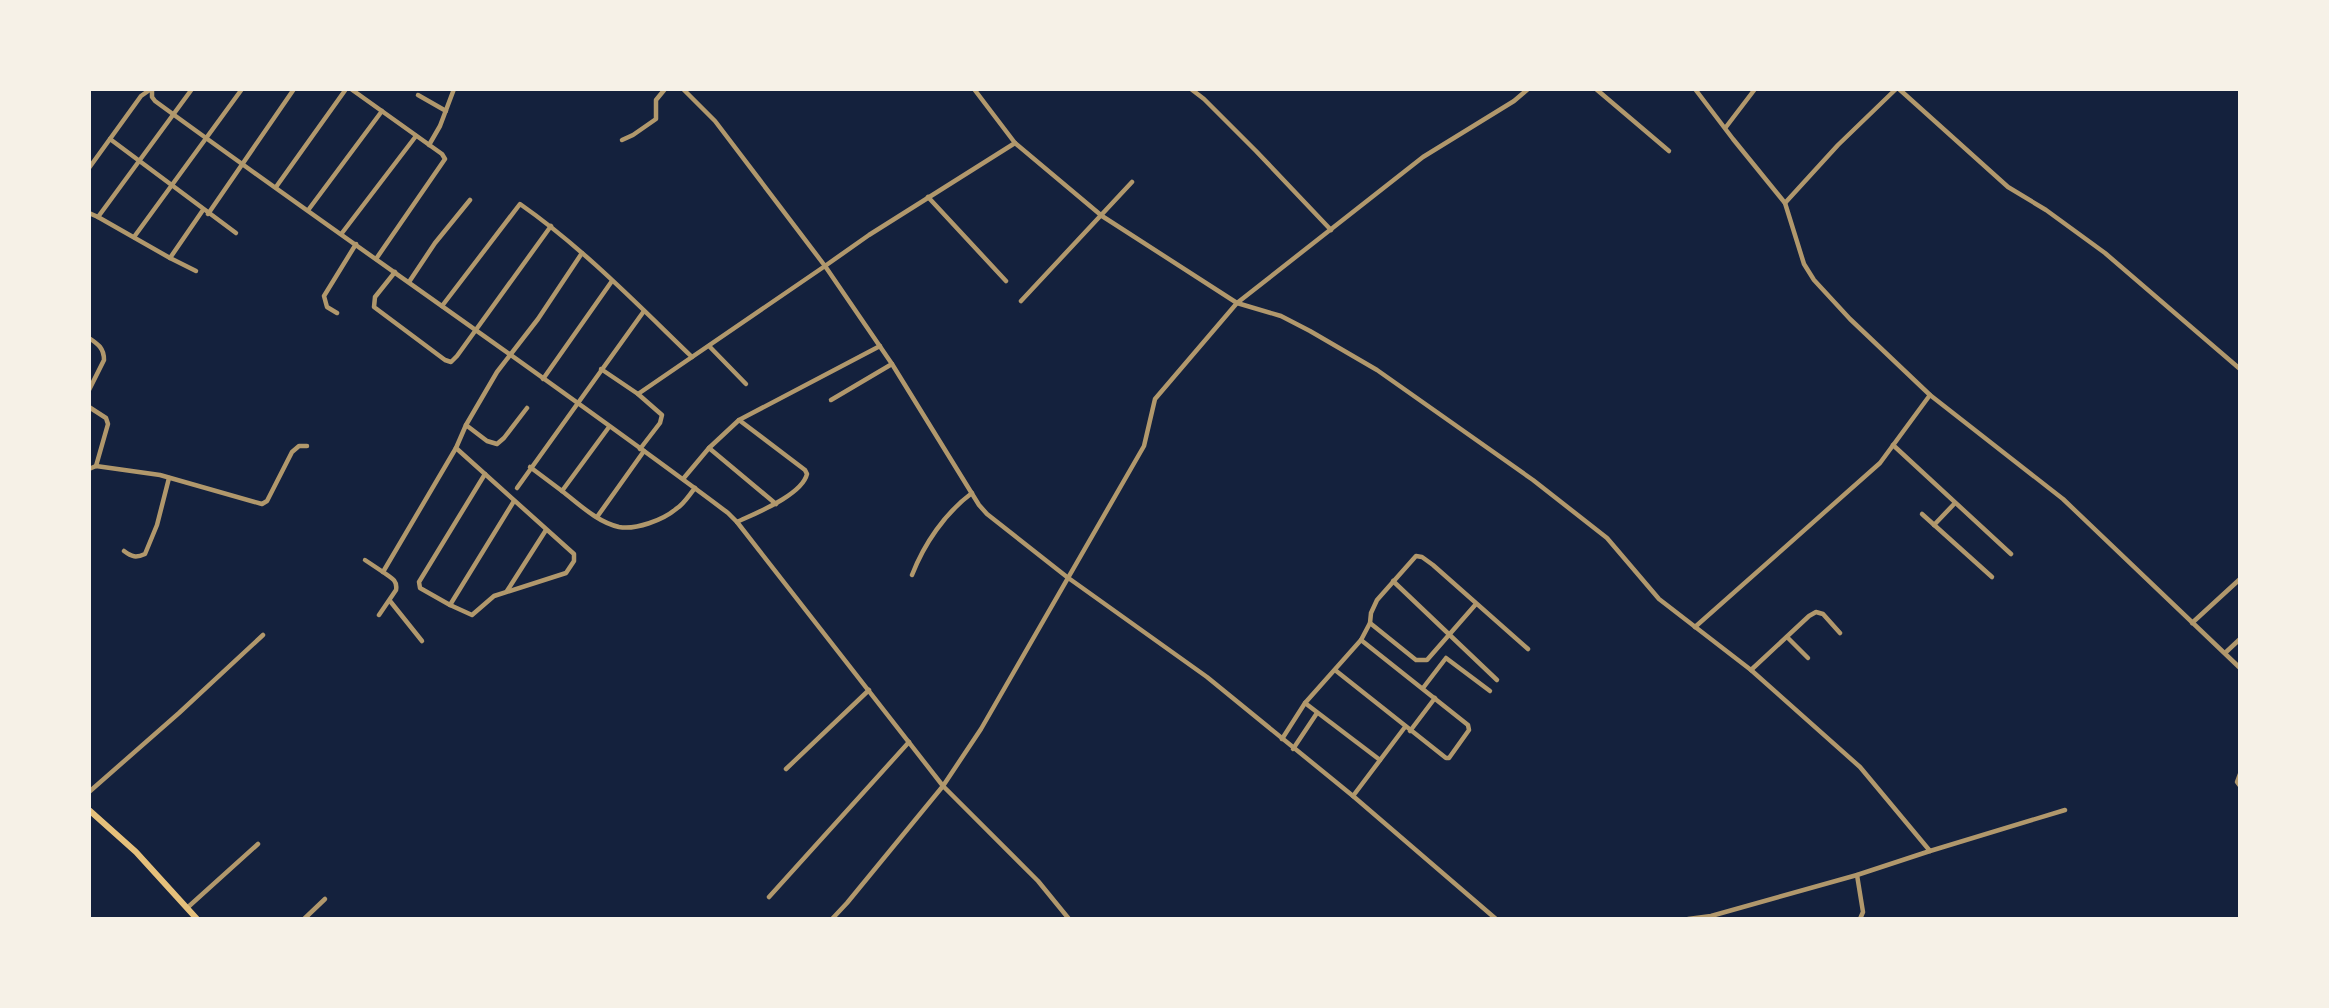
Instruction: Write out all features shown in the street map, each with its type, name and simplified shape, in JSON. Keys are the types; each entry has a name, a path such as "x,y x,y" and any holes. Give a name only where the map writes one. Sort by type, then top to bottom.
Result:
{"main road":[{"path":"89,810 136,852 197,919"}],"street":[{"path":"152,89 152,97 205,138 309,209 683,479 737,522 943,786 1038,881 1069,919"},
{"path":"89,168 141,96 152,89"},
{"path":"98,217 192,89"},
{"path":"134,237 242,89"},
{"path":"208,214 294,89"},
{"path":"276,187 348,89 442,154 444,162 376,259"},
{"path":"429,145 454,89"},
{"path":"622,140 656,119 656,100 665,89"},
{"path":"682,89 715,121 825,266 892,364 979,505 994,520 1067,577 1207,677 1353,796 1496,919"},
{"path":"974,89 1015,143 1102,216 1237,303 1281,316 1377,370 1450,420 1607,538 1659,599 1751,670 1860,767 1930,851"},
{"path":"1191,89 1239,133 1331,230"},
{"path":"832,919 943,786 981,729 1144,446 1156,399 1237,303 1423,157 1514,101 1528,89"},
{"path":"1596,89 1669,151"},
{"path":"1695,89 1786,203 1804,264 1814,280 1850,319 1930,396 2063,499 2240,668"},
{"path":"1726,127 1755,89"},
{"path":"1786,203 1838,145 1897,89 2008,187 2046,210 2105,253 2240,369"},
{"path":"418,95 446,111"},
{"path":"309,209 382,111"},
{"path":"342,233 416,136"},
{"path":"110,139 236,233"},
{"path":"638,394 928,197 1015,143"},
{"path":"1021,301 1132,182"},
{"path":"928,197 1006,281"},
{"path":"409,282 435,243 470,200"},
{"path":"442,306 520,204 582,253 692,358"},
{"path":"170,258 203,210"},
{"path":"89,213 196,271"},
{"path":"395,272 375,297 374,307 445,360 454,360 551,226"},
{"path":"337,313 327,307 324,296 356,244"},
{"path":"383,572 509,355 538,319 582,253"},
{"path":"543,379 612,281"},
{"path":"517,488 644,311"},
{"path":"89,338 104,351 104,360 89,390"},
{"path":"709,346 746,384"},
{"path":"683,479 709,448 739,420 880,346"},
{"path":"831,400 892,364"},
{"path":"597,517 660,423 662,415 638,394 601,369"},
{"path":"1695,627 1880,463 1930,396"},
{"path":"89,407 106,418 108,424 96,466"},
{"path":"466,425 487,441 497,444 504,439 527,408"},
{"path":"737,522 776,504 804,482 807,474 806,470 739,420"},
{"path":"562,491 609,427"},
{"path":"1893,445 2011,554"},
{"path":"89,469 96,466 169,478 265,503 292,452 299,446 307,446"},
{"path":"456,448 485,474 546,530 574,554 575,561 571,568 560,576 494,596 472,615 420,589 419,582 485,474"},
{"path":"709,448 776,504"},
{"path":"530,467 597,517 619,527 656,520 674,511 695,488"},
{"path":"124,551 132,557 145,554 157,525 169,478"},
{"path":"912,575 934,533 955,507 972,493"},
{"path":"450,605 514,501"},
{"path":"1934,525 1955,502"},
{"path":"1922,514 1992,577"},
{"path":"507,591 546,530"},
{"path":"1282,739 1305,703 1361,640 1370,623 1373,606 1418,556 1433,565 1528,649"},
{"path":"365,561 397,585 390,601 379,615"},
{"path":"2192,623 2240,579"},
{"path":"1393,581 1497,680"},
{"path":"390,601 422,640"},
{"path":"1370,623 1419,661 1427,660 1476,604"},
{"path":"1751,670 1816,612 1823,614 1840,633"},
{"path":"89,792 263,635"},
{"path":"1787,637 1808,658"},
{"path":"2225,653 2240,639"},
{"path":"1335,670 1407,729 1449,758 1470,729 1361,640"},
{"path":"1423,688 1446,658 1490,691"},
{"path":"786,769 869,690"},
{"path":"1353,796 1435,698"},
{"path":"1305,703 1380,761"},
{"path":"1293,749 1317,713"},
{"path":"769,897 909,742"},
{"path":"2240,774 2237,782 2240,786"},
{"path":"1688,919 1857,875 2065,810"},
{"path":"187,908 258,844"},
{"path":"1857,875 1863,912 1860,919"},
{"path":"304,919 325,900"}]}
